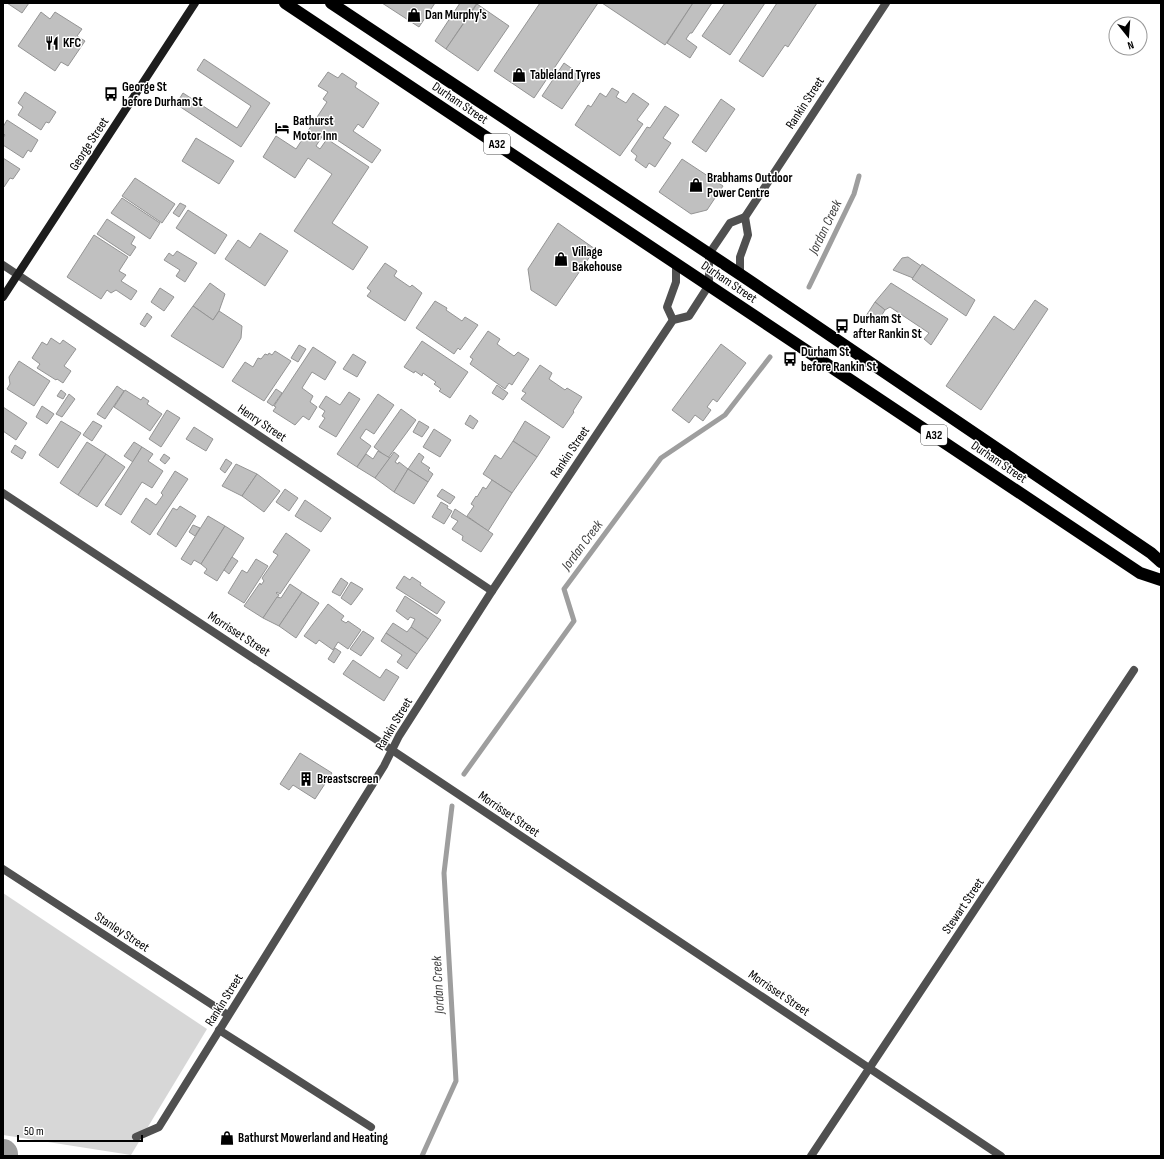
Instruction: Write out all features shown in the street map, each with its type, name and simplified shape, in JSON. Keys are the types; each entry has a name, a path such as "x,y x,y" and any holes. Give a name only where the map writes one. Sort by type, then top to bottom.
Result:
{"highway":[{"name":"Durham Street","path":"285,3 1140,572 1161,580"},
{"name":"Durham Street","path":"331,3 740,274 1151,553 1161,562"}],"main road":[{"name":"George Street","path":"3,297 195,3"}],"street":[{"name":"Rankin Street","path":"709,254 730,223 745,217 886,3"},
{"path":"740,274 740,257 748,235 745,217"},
{"path":"676,263 676,282 667,307 673,320 690,316 709,285 709,254"},
{"name":"Henry Street","path":"3,265 492,590"},
{"name":"Rankin Street","path":"136,1137 159,1127 380,772 400,736 492,590 673,320"},
{"name":"Morrisset Street","path":"3,493 1001,1156"},
{"name":"Stewart Street","path":"811,1156 1134,670"},
{"name":"Stanley Street","path":"3,869 228,1015"},
{"path":"219,1030 371,1127"}],"shaded area":[{"path":"3,893 207,1029 131,1155 3,1135"}],"building":[{"path":"7,3 29,3 22,13"},
{"name":"Dan Murphy's","path":"382,3 435,3 419,27"},
{"path":"460,3 477,3 446,49 435,41"},
{"path":"540,3 598,3 534,98 494,71"},
{"path":"602,3 693,3 665,45"},
{"path":"693,3 712,3 692,33 690,33 686,39 697,47 690,58 667,43"},
{"path":"725,3 765,3 730,55 702,36"},
{"path":"777,3 817,3 788,47 785,45 763,77 739,61"},
{"path":"477,4 509,26 478,71 446,49"},
{"name":"KFC","path":"41,12 50,19 55,12 82,29 77,36 85,41 68,66 61,62 55,71 18,46"},
{"path":"204,59 270,103 241,147 176,104 183,93 237,128 251,106 197,70"},
{"path":"564,63 584,77 562,109 542,96"},
{"path":"328,72 338,78 342,73 357,83 355,87 379,103 363,128 358,124 353,131 381,150 372,163 325,132 316,146 320,149 327,139 369,167 332,223 368,247 353,270 294,231 332,174 308,158 295,178 263,157 276,136 296,149 327,102 323,99 328,92 318,86"},
{"path":"612,88 619,92 616,97 626,103 633,93 649,104 637,120 643,124 620,156 575,125 588,105 591,107 600,93 606,97"},
{"path":"25,92 56,112 49,123 46,122 41,130 18,115 23,107 18,103"},
{"path":"721,99 735,109 706,152 692,142"},
{"path":"665,106 679,115 663,138 671,143 655,167 649,163 646,168 635,160 637,156 631,151 647,127 650,128"},
{"path":"7,120 38,140 31,152 28,150 23,158 3,145 3,138 5,135 3,133 3,127"},
{"path":"196,138 234,161 219,184 182,161"},
{"path":"3,158 20,169 13,179 10,178 4,187 3,186"},
{"path":"682,159 723,186 707,210 691,214 659,192"},
{"path":"135,178 175,204 162,223 122,196"},
{"path":"122,198 160,223 150,239 111,213"},
{"path":"180,203 186,206 179,217 173,213"},
{"path":"188,210 227,235 215,254 176,228"},
{"path":"107,219 135,237 131,244 136,247 130,256 97,234"},
{"name":"Village Bakehouse","path":"558,223 595,249 556,306 531,290 528,269"},
{"path":"260,233 288,251 265,286 225,259 238,240 250,248"},
{"path":"94,235 128,257 119,271 126,275 121,281 137,291 131,300 116,290 111,293 107,290 101,299 67,277"},
{"path":"177,251 197,263 185,282 176,276 180,270 164,260 169,253 173,256"},
{"path":"908,257 921,266 913,278 893,270 902,258"},
{"path":"385,263 397,271 394,276 410,287 412,285 422,293 405,321 367,296 371,291 367,288"},
{"path":"922,264 975,300 966,316 912,279"},
{"path":"210,283 225,294 219,311 213,320 193,306"},
{"path":"891,283 948,319 931,345 924,339 929,333 890,307 885,310 875,302"},
{"path":"160,288 174,297 164,311 151,302"},
{"path":"1035,300 1048,309 981,410 946,386 994,316 1014,330"},
{"path":"435,301 447,308 446,310 462,321 465,317 478,325 460,350 458,348 454,354 416,328"},
{"path":"875,302 885,310 878,321 864,319"},
{"path":"193,306 213,320 219,311 242,326 241,338 223,368 171,336"},
{"path":"147,313 152,317 145,327 140,324"},
{"path":"488,331 500,339 497,344 514,356 518,352 529,359 512,385 509,383 505,389 470,364 473,359 470,357"},
{"path":"51,338 60,344 63,340 76,349 64,366 71,371 63,383 37,368 40,364 32,358 42,342 47,345"},
{"path":"422,341 468,372 450,398 439,391 441,389 434,384 436,382 423,373 422,376 415,371 414,373 404,367"},
{"path":"721,344 746,363 717,402 713,399 707,407 711,410 703,421 695,415 689,423 672,410"},
{"path":"299,345 306,349 298,362 291,358"},
{"path":"313,347 336,362 325,380 312,372 302,388 313,396 310,402 317,407 309,420 303,416 295,425 273,411 276,407 274,406"},
{"path":"275,351 291,361 264,401 232,381 245,362 253,367 258,358 261,359 265,354 268,355 269,353 272,355"},
{"path":"353,354 366,362 357,377 343,369"},
{"path":"19,361 50,381 34,406 7,389 10,384 9,377"},
{"path":"540,365 552,373 549,379 565,390 567,388 582,397 563,428 521,399 526,393 522,391"},
{"path":"497,385 508,393 503,400 492,393"},
{"path":"117,386 124,391 105,419 97,414"},
{"path":"276,389 282,393 273,406 267,402"},
{"path":"61,390 66,394 63,399 57,396"},
{"path":"125,390 141,400 143,397 149,401 147,404 162,414 150,431 114,407"},
{"path":"349,392 360,399 336,437 319,427 325,418 322,416 325,411 319,407 326,396 340,405"},
{"path":"69,394 75,399 62,417 56,414"},
{"path":"378,394 394,405 374,434 366,429 360,438 371,446 357,467 337,454"},
{"path":"42,406 54,414 47,424 36,417"},
{"path":"3,407 27,423 16,440 3,431"},
{"path":"401,409 416,420 388,458 374,447"},
{"path":"167,410 180,418 161,447 149,439"},
{"path":"470,415 478,421 473,429 465,424"},
{"path":"61,421 81,433 58,468 39,455"},
{"path":"93,421 102,426 92,441 83,435"},
{"path":"419,421 429,427 422,437 413,432"},
{"path":"525,421 550,437 537,457 513,441"},
{"path":"194,427 213,439 206,451 186,439"},
{"path":"434,429 451,440 440,457 423,447"},
{"path":"513,441 537,457 512,493 483,474 495,455 501,459"},
{"path":"87,442 106,454 78,495 60,483"},
{"path":"134,442 142,447 133,462 124,456"},
{"path":"15,445 26,452 22,459 11,452"},
{"path":"142,447 153,454 148,461 163,471 152,488 142,482 121,515 105,505"},
{"path":"378,451 390,458 375,478 357,467 366,454 373,459"},
{"path":"394,452 399,456 395,462 398,464 399,462 408,469 394,492 375,478"},
{"path":"419,453 424,457 421,462 430,468 428,470 433,474 428,482 408,469"},
{"path":"106,454 125,467 97,507 78,495"},
{"path":"164,454 170,458 165,464 160,460"},
{"path":"226,459 232,463 225,473 220,469"},
{"path":"236,464 257,474 242,496 222,486"},
{"path":"408,469 428,482 414,504 394,492"},
{"path":"175,471 188,479 150,535 131,522 146,498 156,505 163,495 161,493"},
{"path":"257,474 280,491 264,512 242,496"},
{"path":"492,480 512,493 488,531 467,516 474,506 471,504 476,496 477,497 483,487 486,489"},
{"path":"285,489 298,498 289,511 276,502"},
{"path":"442,489 455,497 450,504 437,496"},
{"path":"305,500 331,518 321,532 295,516"},
{"path":"441,502 448,506 447,508 452,511 444,524 432,517"},
{"path":"180,506 196,516 176,547 157,534 173,508 177,510"},
{"path":"455,509 493,534 481,552 462,540 463,536 452,529 458,521 451,517"},
{"path":"208,516 225,526 201,564 194,560 191,565 181,559"},
{"path":"193,525 200,528 195,536 189,532"},
{"path":"225,526 244,538 217,581 204,573 207,569 201,564"},
{"path":"286,533 310,550 280,594 277,592 276,593 279,595 263,618 244,606 260,583 261,585 264,581 262,578 278,555 273,552"},
{"path":"232,557 238,561 229,574 224,570"},
{"path":"256,559 268,566 244,603 228,593 242,570 247,573"},
{"path":"404,576 410,580 412,577 421,583 420,585 445,602 437,614 396,588"},
{"path":"341,578 348,583 340,596 332,592"},
{"path":"351,582 363,589 351,605 341,598"},
{"path":"290,584 302,592 279,626 263,618 277,597 281,598"},
{"path":"302,592 319,603 296,638 279,626"},
{"path":"405,596 441,620 428,639 411,627 415,619 410,617 408,620 396,611"},
{"path":"328,604 344,616 341,620 346,623 348,621 361,630 348,649 338,642 333,650 319,640 316,644 304,636"},
{"path":"393,623 407,632 411,627 428,639 417,654 386,633"},
{"path":"363,631 374,638 361,656 350,649"},
{"path":"386,633 417,654 407,669 397,662 402,655 381,641"},
{"path":"335,648 341,652 334,663 328,659"},
{"path":"353,660 380,678 386,669 399,677 384,701 343,674"},
{"name":"Breastscreen","path":"300,753 332,773 315,799 293,785 289,790 280,784"}],"waterway":[{"name":"Jordan Creek","path":"809,287 854,194 859,176"},
{"name":"Jordan Creek","path":"464,774 574,621 564,589 661,458 725,415 770,357"},
{"name":"Jordan Creek","path":"422,1156 456,1081 444,873 452,806"}],"place":[{"name":"Dan Murphy's","path":"414,15"},
{"name":"KFC","path":"52,43"},
{"name":"Tableland Tyres","path":"519,75"},
{"name":"George St before Durham St","path":"111,94"},
{"name":"Bathurst Motor Inn","path":"282,128"},
{"name":"Brabhams Outdoor Power Centre","path":"696,185"},
{"name":"Village Bakehouse","path":"561,259"},
{"name":"Durham St after Rankin St","path":"842,326"},
{"name":"Durham St before Rankin St","path":"790,359"},
{"name":"Breastscreen","path":"306,779"},
{"name":"Bathurst Mowerland and Heating","path":"227,1138"}]}
